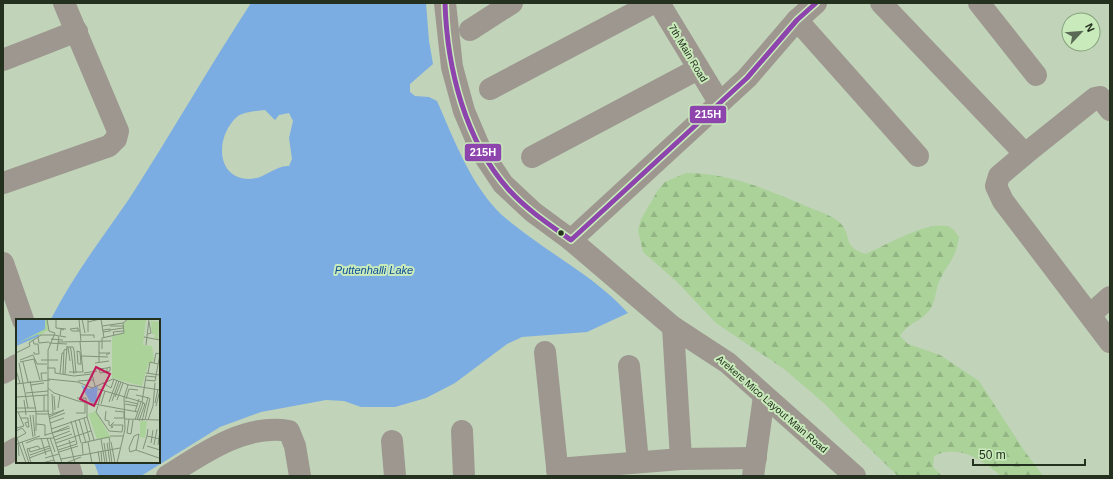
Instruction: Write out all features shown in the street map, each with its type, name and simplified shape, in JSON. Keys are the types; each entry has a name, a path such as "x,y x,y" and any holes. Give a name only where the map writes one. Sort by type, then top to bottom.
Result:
{"street":[{"path":"3,183 109,146 116,139 118,131 64,3"},
{"name":"Arekere Mico Layout Main Road","path":"445,3 452,68 464,111 481,151 503,184 533,212 571,240 673,327 728,363 855,476"},
{"path":"470,30 512,3"},
{"path":"490,89 653,3"},
{"name":"7th Main Road","path":"659,3 719,102"},
{"path":"571,240 719,102 747,78 797,20 816,3"},
{"path":"881,3 1025,154"},
{"path":"979,3 1036,75"},
{"path":"797,20 918,156"},
{"path":"3,60 77,31"},
{"path":"532,157 698,69"},
{"path":"1110,110 1100,97 1095,98 999,176 996,186 1003,201 1110,342"},
{"path":"3,263 7,291 22,319"},
{"path":"1090,315 1110,297"},
{"path":"673,327 681,459"},
{"path":"545,352 558,473 638,462 681,459 754,467 764,396"},
{"path":"3,373 16,366"},
{"path":"629,366 638,462"},
{"path":"167,476 206,451 249,432 276,428 289,431 295,446 300,476"},
{"path":"462,431 464,476"},
{"path":"392,441 395,476"},
{"path":"3,456 16,449"},
{"path":"68,463 72,476"}],"green space":[{"path":"686,173 733,179 764,189 824,213 839,222 846,232 848,240 853,248 866,254 896,239 921,229 933,226 943,226 952,229 959,237 958,244 954,256 938,284 934,302 926,314 906,328 900,336 908,344 940,355 979,381 1023,449 1043,476 1001,476 978,459 961,452 952,451 943,452 934,456 933,467 942,476 898,476 825,404 784,369 716,323 676,281 643,252 638,230 641,219 658,190 665,182"}],"water":[{"name":"Puttenhalli Lake","path":"251,3 426,3 429,41 433,64 410,84 410,92 415,96 429,97 437,101 455,143 469,170 485,196 495,208 530,237 594,282 628,313 587,332 522,337 507,344 455,383 426,398 395,407 361,407 344,401 326,400 261,412 220,427 141,476 99,476 94,463 160,463 160,319 51,319 78,272 145,175","holes":["265,110 275,120 279,115 289,113 293,121 289,138 292,159 289,166 284,166 260,177 249,179 238,177 229,171 224,163 222,154 223,144 226,133 238,116"]}],"transit line":[{"name":"215H","path":"445,3 450,53 455,78 461,102 481,149 494,171 509,190 539,217 571,240 747,78 797,20 816,3"}]}
